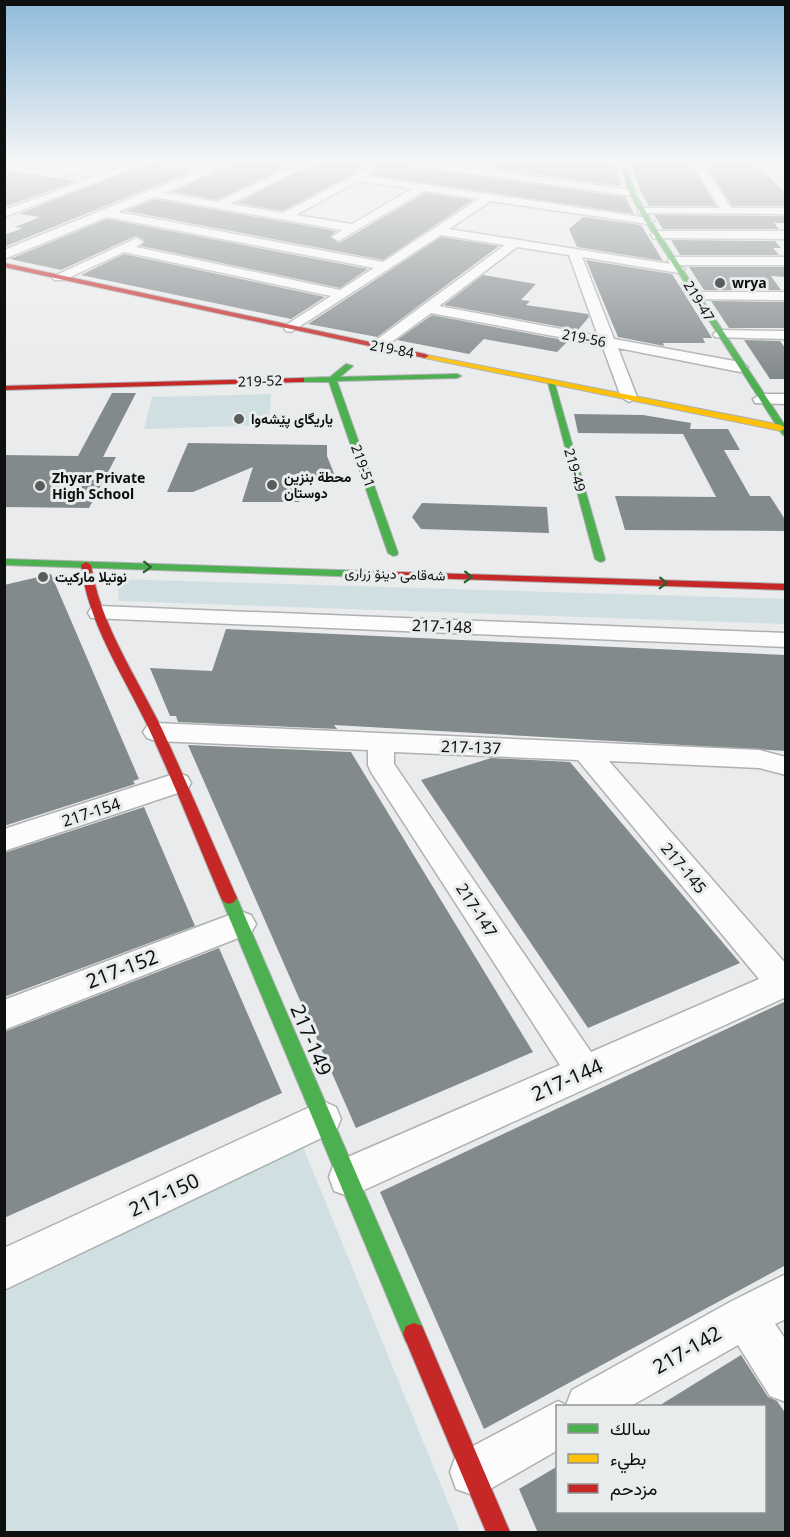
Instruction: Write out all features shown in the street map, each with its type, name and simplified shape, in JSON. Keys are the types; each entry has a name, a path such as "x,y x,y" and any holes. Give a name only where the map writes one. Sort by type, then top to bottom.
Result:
{"street":[{"path":"4,255 53,235"},
{"path":"59,277 152,235"},
{"path":"218,235 385,266"},
{"path":"311,252 342,235"},
{"path":"291,328 433,235"},
{"path":"463,235 677,265 786,261"},
{"path":"657,235 786,235"},
{"name":"219-47","path":"657,235 783,431"},
{"path":"15,238 35,242"},
{"path":"377,346 515,243"},
{"path":"122,248 342,294"},
{"path":"574,252 629,397"},
{"name":"219-84","path":"4,265 346,340 629,397 783,431"},
{"path":"697,296 786,296"},
{"name":"219-56","path":"428,308 740,367"},
{"path":"720,334 786,335"},
{"path":"332,379 345,371 356,356 346,340"},
{"name":"219-52","path":"4,387 516,374"},
{"name":"219-51","path":"332,379 398,553"},
{"name":"219-49","path":"550,381 600,559"},
{"path":"761,399 786,399"},
{"name":"شەقامی دینۆ زراری","path":"374,553 398,553"},
{"name":"شەقامی دینۆ زراری","path":"4,562 786,587"},
{"name":"217-149","path":"86,565 86,574 99,613 156,732 240,924 498,1533"},
{"name":"217-148","path":"99,613 786,640"},
{"name":"217-137","path":"156,732 381,744 759,759 786,766"},
{"name":"217-147","path":"381,744 381,765 585,1073"},
{"name":"217-145","path":"586,752 784,983"},
{"name":"217-154","path":"4,840 177,783"},
{"name":"217-152","path":"4,1015 240,924"},
{"name":"217-144","path":"348,1177 784,983"},
{"name":"217-150","path":"4,1270 323,1119"},
{"name":"217-142","path":"591,1405 786,1295"},
{"path":"745,1317 786,1380"},
{"path":"473,1472 556,1425"}],"shaded area":[{"path":"271,394 269,425 144,429 152,397"},
{"path":"117,579 785,599 785,624 119,601"},
{"path":"301,1142 460,1532 5,1532 4,1280"}],"building":[{"path":"5,235 34,235 4,247"},
{"path":"69,235 189,235 368,269 340,288 141,246 144,240 136,236 61,270 10,259"},
{"path":"250,235 332,235 330,237 339,243 353,235 421,235 383,260"},
{"path":"572,235 647,235 663,261 577,247"},
{"path":"441,237 499,246 377,337 308,324"},
{"path":"671,240 775,241 781,248 773,248 779,255 680,255"},
{"path":"124,254 325,297 291,319 81,275"},
{"path":"586,260 672,274 712,338 703,338 705,343 663,343 664,346 618,337"},
{"path":"689,267 786,267 786,277 771,276 781,290 704,290"},
{"path":"483,275 536,284 521,300 530,301 526,305 588,314 589,317 578,330 444,305"},
{"path":"711,301 786,302 786,328 729,328"},
{"path":"432,315 568,341 557,352 484,339 469,354 397,340"},
{"path":"744,340 780,341 786,349 786,379 770,379"},
{"path":"112,393 136,393 103,457 116,457 89,508 4,507 4,455 78,456"},
{"path":"574,414 643,415 691,423 690,429 728,429 740,450 724,450 750,496 770,496 786,521 786,531 625,530 615,496 716,497 683,434 578,433"},
{"path":"188,443 327,445 327,456 337,481 303,480 299,502 242,502 253,467 193,492 167,492"},
{"path":"422,503 547,507 549,533 421,529 412,517"},
{"path":"51,574 139,779 133,781 135,784 4,826 4,585"},
{"path":"226,629 786,655 786,751 334,725 337,729 178,722 176,716 170,716 150,668 212,671"},
{"path":"188,745 351,752 533,1052 356,1128"},
{"path":"491,758 570,762 740,963 588,1028 421,780"},
{"path":"144,807 195,926 4,997 4,853"},
{"path":"219,948 282,1093 4,1218 4,1032"},
{"path":"786,1001 786,1265 484,1429 380,1192"},
{"path":"741,1355 768,1397 777,1401 786,1414 786,1533 538,1533 519,1489 556,1467 556,1513 766,1513 766,1405 660,1405"}],"traffic: fast":[{"path":"657,235 786,434"},
{"path":"349,366 332,379 393,553"},
{"path":"301,380 457,376"},
{"path":"550,381 600,559"},
{"path":"4,562 397,575"},
{"path":"229,898 414,1334"}],"traffic: slow":[{"path":"425,356 781,428"}],"traffic: jam":[{"path":"4,265 425,356"},
{"path":"4,388 301,380"},
{"path":"86,565 88,582 103,624 155,729 229,898"},
{"path":"397,575 786,587"},
{"path":"414,1334 498,1532"}],"place":[{"name":"wrya","path":"720,283"},
{"name":"یاریگای پێشەوا","path":"239,419"},
{"name":"محطة بنزين دوستان","path":"272,485"},
{"name":"Zhyar Private High School","path":"40,486"},
{"name":"نوتیلا مارکیت","path":"43,577"}]}
